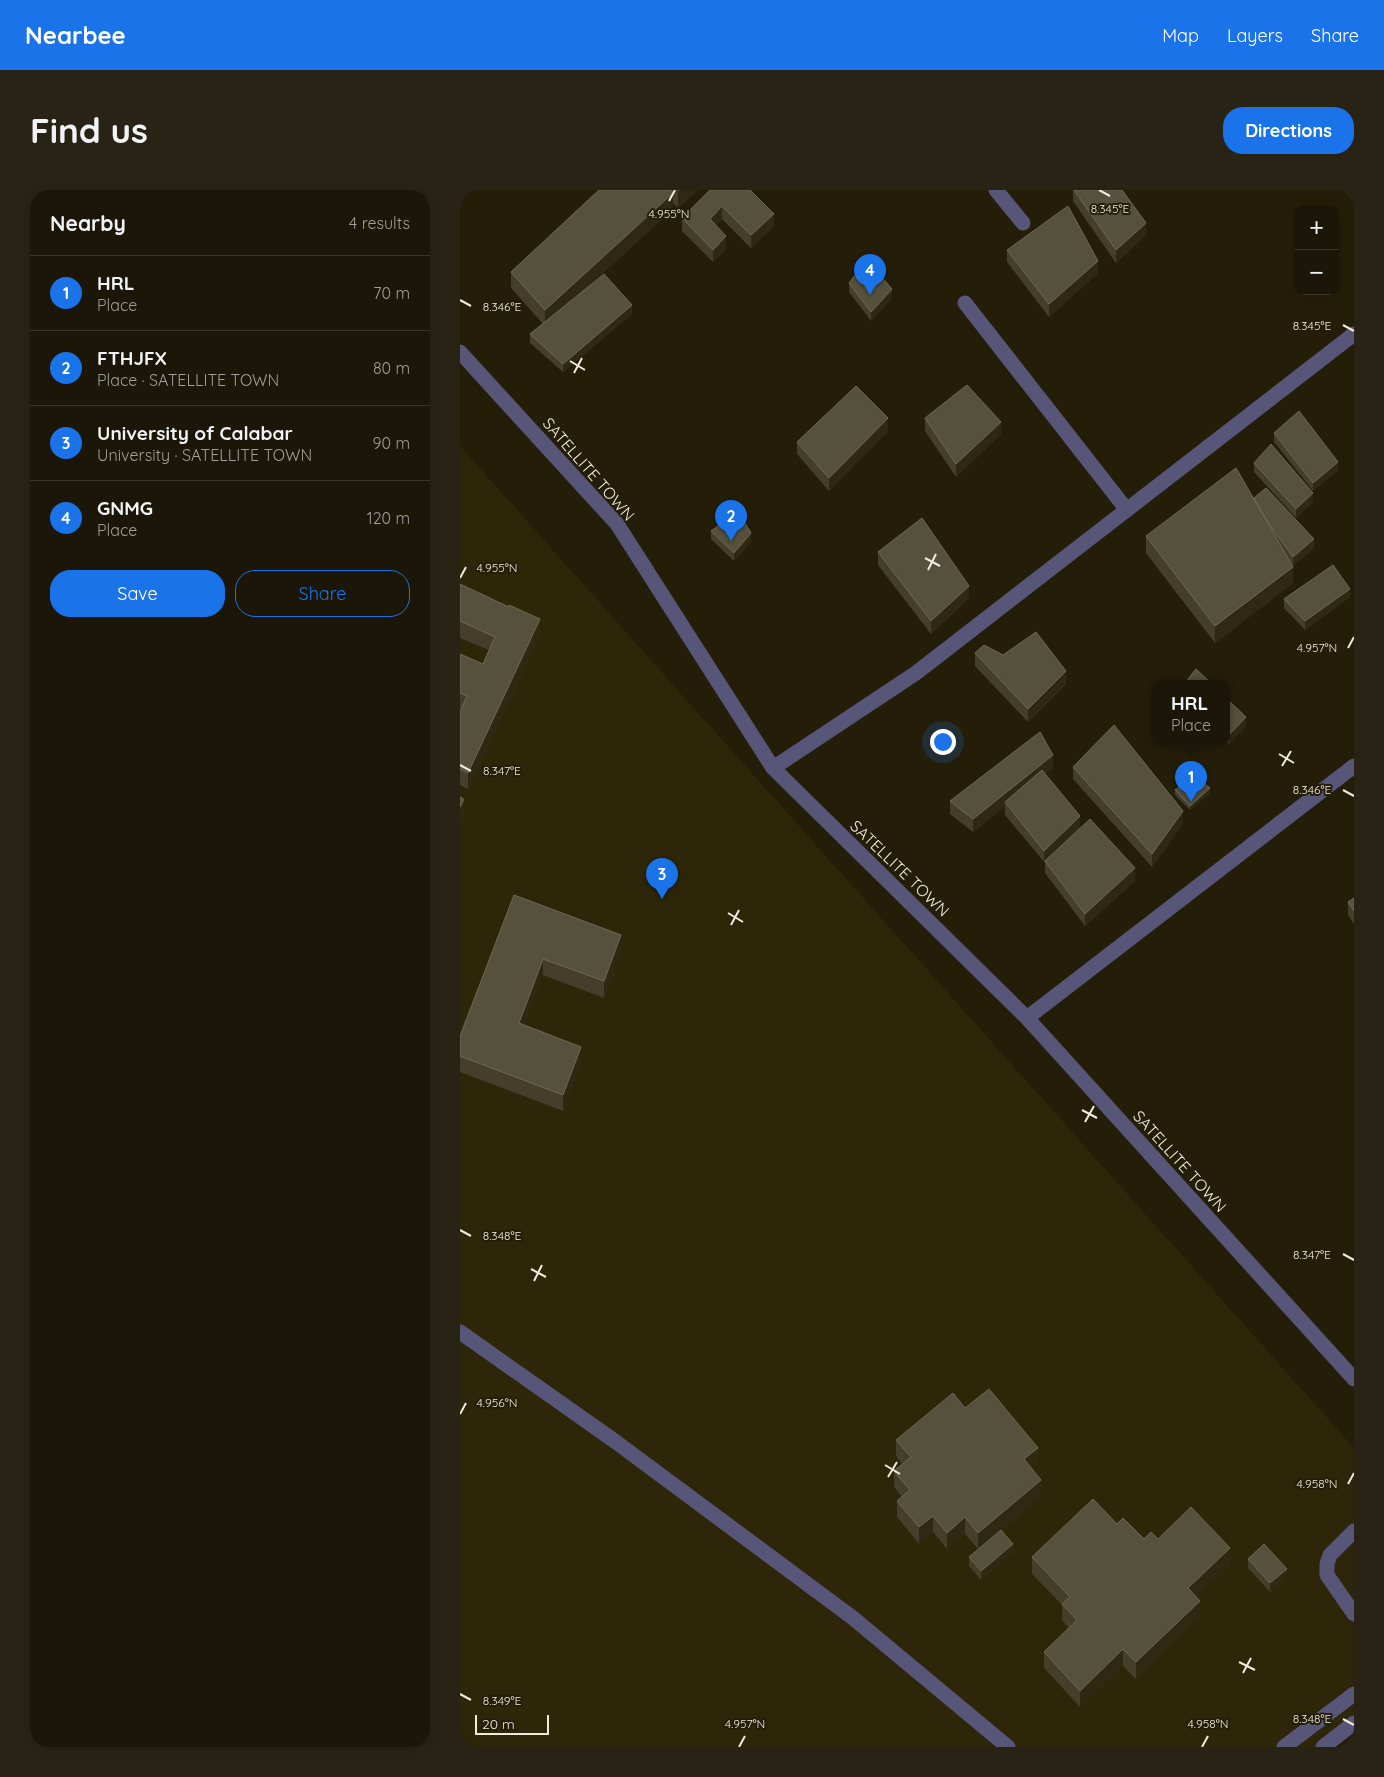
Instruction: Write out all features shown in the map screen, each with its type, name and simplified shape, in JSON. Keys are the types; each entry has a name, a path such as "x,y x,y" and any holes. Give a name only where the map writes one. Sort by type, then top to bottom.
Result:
{"street":[{"path":"996,190 1023,223"},
{"path":"965,304 1127,510"},
{"path":"773,768 916,673 1354,334"},
{"name":"SATELLITE TOWN","path":"460,352 617,524 773,768 1027,1018 1354,1379"},
{"path":"1027,1018 1354,766"},
{"path":"460,1332 616,1442 853,1618 1008,1747"},
{"path":"1351,1605 1327,1575 1326,1564 1330,1555 1354,1532"},
{"path":"1284,1747 1354,1694"},
{"path":"1323,1747 1354,1724"}],"shaded area":[{"path":"460,446 1354,1448 1354,1728 1330,1747 460,1747"}],"building":[{"path":"599,190 671,190 673,193 545,310 511,272"},
{"path":"710,190 750,190 774,214 751,235 722,206 710,219 726,236 713,250 682,218"},
{"path":"1074,190 1122,190 1146,223 1116,250"},
{"path":"1068,206 1098,261 1049,304 1007,250"},
{"path":"867,260 892,289 871,312 849,283"},
{"path":"604,274 632,305 563,364 530,334"},
{"path":"967,385 1001,422 956,464 925,418"},
{"path":"856,386 888,418 829,478 797,442"},
{"path":"1299,411 1338,462 1313,483 1274,433"},
{"path":"1271,444 1313,493 1296,509 1254,463"},
{"path":"1236,468 1293,567 1215,626 1146,536"},
{"path":"1266,488 1314,539 1293,557 1269,524 1254,498"},
{"path":"738,512 751,533 734,553 711,531"},
{"path":"922,518 969,586 931,621 878,552"},
{"path":"1333,565 1350,589 1305,621 1284,599"},
{"path":"460,584 540,619 468,773 460,769 460,712 467,696 460,693 460,654 483,664 495,637 460,621"},
{"path":"1036,632 1066,671 1028,709 975,653 984,645 1003,655"},
{"path":"1196,669 1208,680 1187,680"},
{"path":"1230,702 1246,717 1230,734"},
{"path":"1114,725 1183,811 1152,854 1073,767"},
{"path":"1040,732 1053,755 973,819 950,801"},
{"path":"1042,770 1080,816 1044,851 1005,802"},
{"path":"1195,776 1210,788 1190,806 1175,790"},
{"path":"460,797 464,799 460,807"},
{"path":"1090,819 1135,868 1085,914 1045,861"},
{"path":"514,895 621,935 604,981 543,959 519,1023 581,1047 563,1095 460,1056 460,1036"},
{"path":"1354,898 1354,911 1348,902"},
{"path":"989,1389 1038,1448 1024,1459 1041,1480 978,1533 965,1517 947,1533 933,1516 919,1527 897,1501 910,1490 894,1471 911,1457 896,1440 953,1393 965,1408"},
{"path":"1093,1499 1117,1524 1123,1518 1144,1539 1151,1532 1158,1539 1191,1507 1230,1548 1188,1588 1200,1601 1136,1662 1123,1649 1080,1691 1044,1652 1077,1620 1062,1604 1070,1597 1032,1557"},
{"path":"1001,1530 1013,1544 981,1571 969,1557"},
{"path":"1264,1544 1287,1569 1270,1583 1248,1559"}],"place":[{"name":"GNMG","path":"870,295"},
{"name":"FTHJFX","path":"731,541"},
{"name":"HRL","path":"1191,802"},
{"name":"University of Calabar","path":"662,899"}]}
